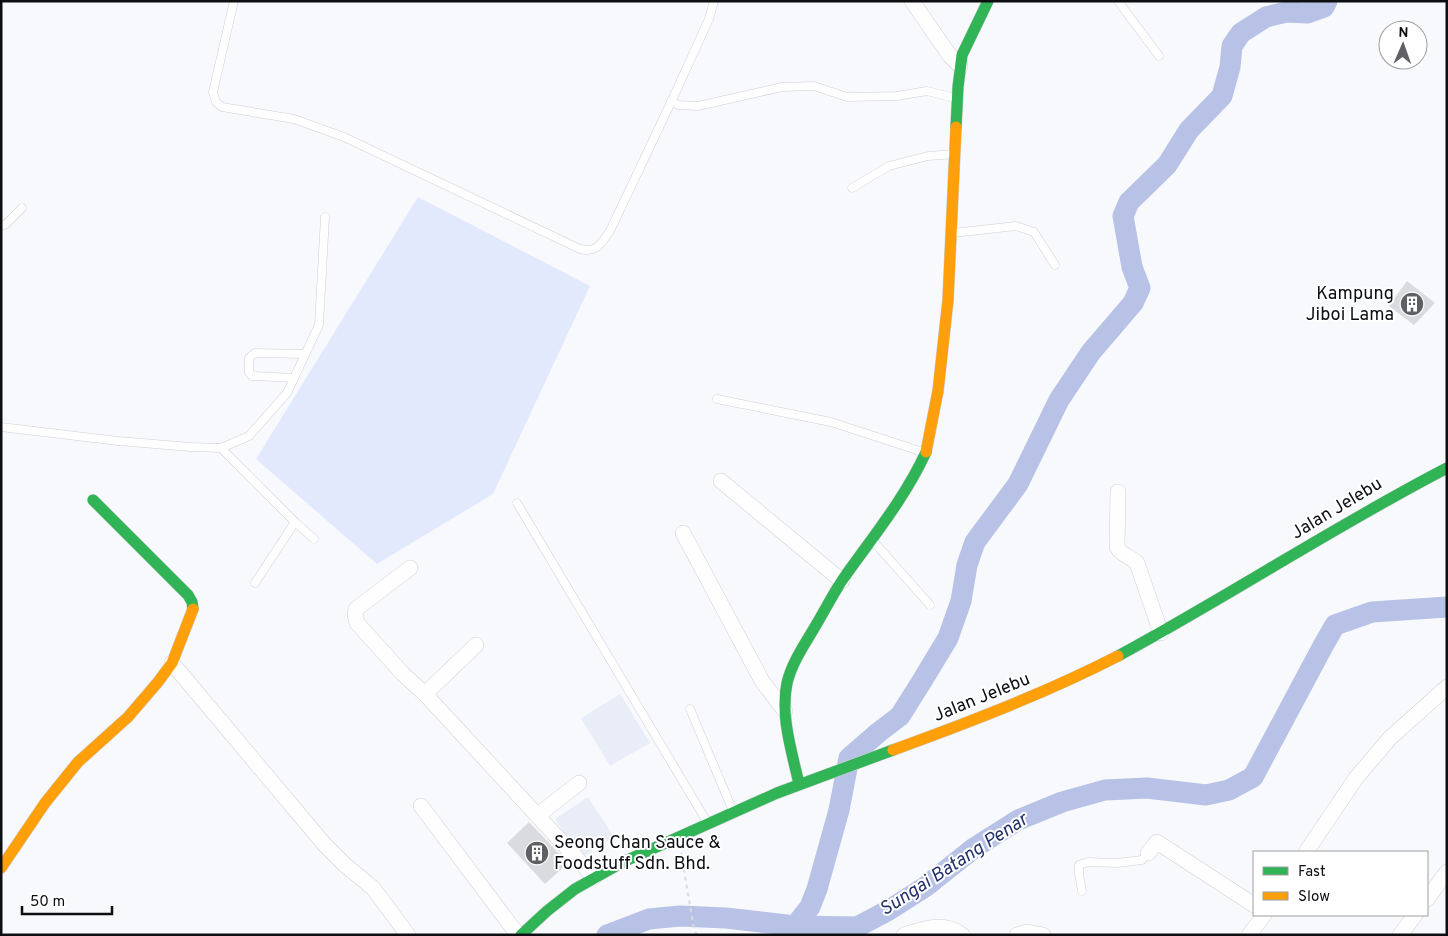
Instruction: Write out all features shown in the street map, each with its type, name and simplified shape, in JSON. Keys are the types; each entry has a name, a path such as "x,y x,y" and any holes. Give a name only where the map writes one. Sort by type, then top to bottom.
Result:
{"street":[{"path":"912,1 950,56 960,66"},
{"path":"799,784 787,732 785,711 787,684 794,662 842,581 902,495 926,453 938,391 948,300 960,66 962,55 988,1"},
{"name":"Jalan Jelebu","path":"520,935 547,910 594,877 679,836 799,784 955,729 1069,682 1183,622 1404,489 1447,468"},
{"path":"721,481 842,581"},
{"path":"1118,492 1116,547 1119,551 1133,558 1137,563 1161,633"},
{"path":"1,868 46,803 78,762 128,717 172,663 194,606 193,601 93,500"},
{"path":"683,533 762,681 785,711"},
{"path":"410,568 356,609 355,614 358,623 403,674 425,694 594,877"},
{"path":"425,694 476,645"},
{"path":"172,663 324,844 345,865 373,888 408,935"},
{"path":"1307,851 1356,778 1390,738 1447,687"},
{"path":"538,815 578,783"},
{"path":"421,806 520,935"},
{"path":"1148,853 1157,842 1253,904"},
{"path":"1428,898 1447,872"},
{"path":"1249,935 1263,916"},
{"path":"1400,935 1414,916"},
{"path":"904,935 924,928 945,927 962,935"},
{"path":"1017,935 1027,932 1044,935"}],"lane":[{"path":"234,1 213,92 216,102 222,107 294,119 344,137 580,249 588,251 597,248 610,232 708,19 714,1"},
{"path":"1118,1 1159,56"},
{"path":"671,101 678,105 698,106 782,88 814,86 847,98 897,96 927,91 957,98"},
{"path":"852,188 889,166 928,156 955,154"},
{"path":"1,226 6,224 22,208"},
{"path":"1,427 118,442 221,448 249,436 287,392 319,326 325,217"},
{"path":"951,233 1016,226 1034,232 1055,265"},
{"path":"294,378 252,376 249,372 250,358 255,353 305,354"},
{"path":"717,399 831,422 926,453"},
{"path":"221,448 314,539"},
{"path":"517,503 708,824"},
{"path":"255,583 295,522"},
{"path":"872,540 930,605"},
{"path":"690,709 734,812"},
{"path":"1082,891 1079,864 1142,860 1148,853"}],"path":[{"path":"679,836 694,929 697,935"}],"shaded area":[{"path":"418,197 590,286 493,494 377,564 256,459"},
{"path":"620,694 650,743 610,766 581,718"},
{"path":"588,797 614,837 581,858 555,819"}],"building":[{"name":"Kampung Jiboi Lama","path":"1407,281 1435,303 1414,325 1389,306"},
{"name":"Seong Chan Sauce & Foodstuff Sdn. Bhd.","path":"529,822 568,863 545,884 507,843"}],"waterway":[{"path":"795,926 810,907 817,889 839,810 849,758 900,716 922,681 948,638 961,601 967,565 975,542 1018,484 1059,400 1091,352 1133,303 1140,288 1132,267 1123,216 1129,202 1167,165 1189,130 1222,96 1230,67 1232,46 1241,33 1266,17 1286,12 1307,13 1324,7 1327,1"},
{"name":"Sungai Batang Penar","path":"607,935 649,919 680,916 726,918 795,926 857,927 889,910 925,887 974,848 1018,820 1062,802 1105,790 1147,788 1206,795 1229,790 1253,777 1335,625 1372,612 1447,607"}],"traffic: fast":[{"path":"956,127 962,55 988,1"},
{"path":"799,784 788,734 785,708 787,683 792,668 839,585 898,502 926,452"},
{"path":"1118,656 1364,513 1447,468"},
{"path":"93,500 188,595 193,609"},
{"path":"521,935 575,889 623,862 777,793 893,750"}],"traffic: slow":[{"path":"926,452 938,391 948,300 956,127"},
{"path":"1,868 45,803 78,762 128,717 158,682 172,663 193,609"},
{"path":"893,750 1007,706 1118,656"}],"place":[{"name":"Kampung Jiboi Lama","path":"1412,304"},
{"name":"Seong Chan Sauce & Foodstuff Sdn. Bhd.","path":"537,853"}]}
